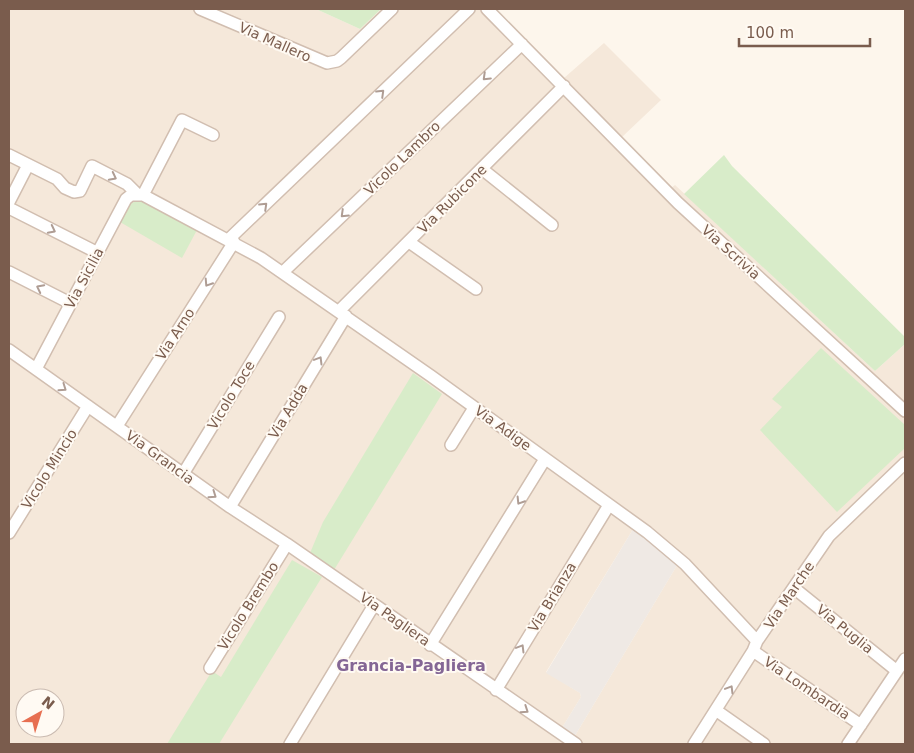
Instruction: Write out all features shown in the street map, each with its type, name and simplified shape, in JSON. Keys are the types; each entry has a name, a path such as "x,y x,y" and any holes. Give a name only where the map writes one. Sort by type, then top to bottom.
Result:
{"street":[{"name":"Via Mallero","path":"200,9 327,63 341,58 392,9"},
{"path":"231,241 469,9"},
{"path":"487,9 564,86"},
{"name":"Vicolo Lambro","path":"283,272 522,44"},
{"name":"Via Rubicone","path":"343,314 409,242 564,86"},
{"name":"Via Scrivia","path":"564,86 678,203 905,411"},
{"name":"Via Sicilia","path":"36,369 126,199 131,195 140,195 182,120 213,135"},
{"path":"9,155 28,165 9,202"},
{"name":"Via Adige","path":"28,165 57,179 65,188 74,192 80,191 92,166 127,184 140,195 231,241 283,272 647,532 678,558 755,646"},
{"path":"482,169 552,226"},
{"path":"9,208 98,253"},
{"name":"Via Arno","path":"117,426 231,241"},
{"path":"409,242 476,289"},
{"path":"9,272 66,301 72,300"},
{"name":"Via Adda","path":"230,507 343,314"},
{"name":"Vicolo Toce","path":"184,474 279,317"},
{"name":"Via Grancia","path":"9,350 230,507 313,562"},
{"name":"Vicolo Mincio","path":"9,533 88,406"},
{"path":"450,445 474,408"},
{"path":"430,645 545,459"},
{"name":"Via Marche","path":"694,744 755,646 829,536 905,463"},
{"name":"Via Brianza","path":"496,690 609,505"},
{"name":"Vicolo Brembo","path":"210,668 287,544"},
{"name":"Via Pagliera","path":"313,562 430,645 576,744"},
{"name":"Via Puglia","path":"794,588 897,671"},
{"path":"290,744 374,604"},
{"name":"Via Lombardia","path":"755,646 861,725"},
{"path":"848,744 905,659"},
{"path":"716,711 764,744"}],"shaded area":[{"path":"9,9 316,9 360,29 381,9 495,9 564,78 604,43 661,100 622,137 671,188 675,185 875,371 905,344 905,461 846,519 757,639 684,562 261,257 131,194 97,251 9,207"},
{"path":"136,196 229,241 635,526 546,672 580,693 581,697 560,731 9,348 9,209 98,254 124,204"},
{"path":"9,352 573,744 9,744"},
{"path":"905,465 905,744 579,744 573,739 679,562 760,642 831,537"},
{"path":"635,526 679,562 573,739 560,731 581,697 580,693 546,673"}],"green space":[{"path":"316,9 381,9 360,29"},
{"path":"724,155 732,166 905,337 905,344 875,371 684,194"},
{"path":"136,201 143,202 197,230 182,258 120,222 130,204"},
{"path":"821,348 905,425 905,448 837,512 760,430 782,407 772,399"},
{"path":"413,373 442,394 334,570 310,553 323,522"},
{"path":"292,560 322,577 219,744 167,744 212,671 221,677"}],"district":[{"name":"Grancia-Pagliera","path":"411,665"}]}
